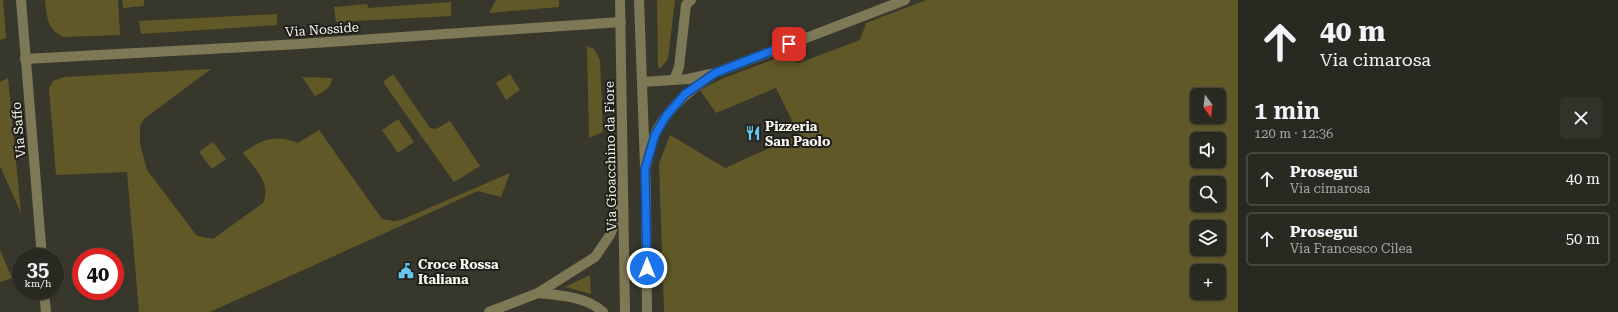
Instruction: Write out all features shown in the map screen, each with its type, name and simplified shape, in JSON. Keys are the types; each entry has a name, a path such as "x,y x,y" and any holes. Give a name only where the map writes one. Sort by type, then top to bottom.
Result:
{"street":[{"name":"Via Saffo","path":"21,0 41,248"},
{"name":"Via Gioacchino da Fiore","path":"620,0 625,312"},
{"path":"639,0 645,169 647,312"},
{"path":"674,80 679,67 686,6 691,0"},
{"path":"642,82 688,79 715,73 893,2 905,0"},
{"name":"Via Nosside","path":"25,59 308,43 621,22"},
{"path":"645,169 655,135 666,116 685,94 715,73"},
{"path":"489,312 538,294 595,257 610,236 617,217 622,172"},
{"path":"538,294 560,295 595,305 603,312"},
{"path":"45,300 46,312"}],"shaded area":[{"path":"0,0 3,0 6,38 0,40"},
{"path":"45,0 118,0 120,35 64,37 54,31 51,27 47,17"},
{"path":"122,0 144,0 144,6 123,8"},
{"path":"496,0 559,0 559,7 489,13"},
{"path":"657,0 675,0 668,59 660,69 658,66"},
{"path":"926,0 1238,0 1238,312 664,312 659,164 670,135 725,168 799,135 776,88 716,113 700,90 724,78 783,56 799,63 860,40 866,23"},
{"path":"451,2 451,16 336,22 334,7 367,4 368,8"},
{"path":"277,14 277,25 141,34 139,21"},
{"path":"587,46 594,49 600,60 603,132 589,138"},
{"path":"211,69 144,119 140,126 140,144 147,170 197,236 213,239 263,203 265,196 264,182 257,170 243,153 256,144 269,139 290,140 298,143 319,130 382,219 394,221 401,220 510,173 501,197 478,191 210,312 139,312 127,172 56,175 49,88 53,81 64,77"},
{"path":"393,74 430,128 436,129 450,121 480,166 454,182 383,82"},
{"path":"510,74 520,90 506,100 496,83"},
{"path":"302,77 332,78 329,87 315,96"},
{"path":"8,78 21,213 0,166 0,82"},
{"path":"398,119 414,142 398,153 382,130"},
{"path":"213,142 226,159 212,169 199,152"},
{"path":"0,250 12,278 0,282"},
{"path":"590,275 591,294 565,287"}],"place":[{"name":"Pizzeria San Paolo","path":"753,133"},
{"name":"Croce Rossa Italiana","path":"406,271"}],"route":[{"path":"647,268 645,169 655,135 666,116 685,94 715,73 789,44"}]}
